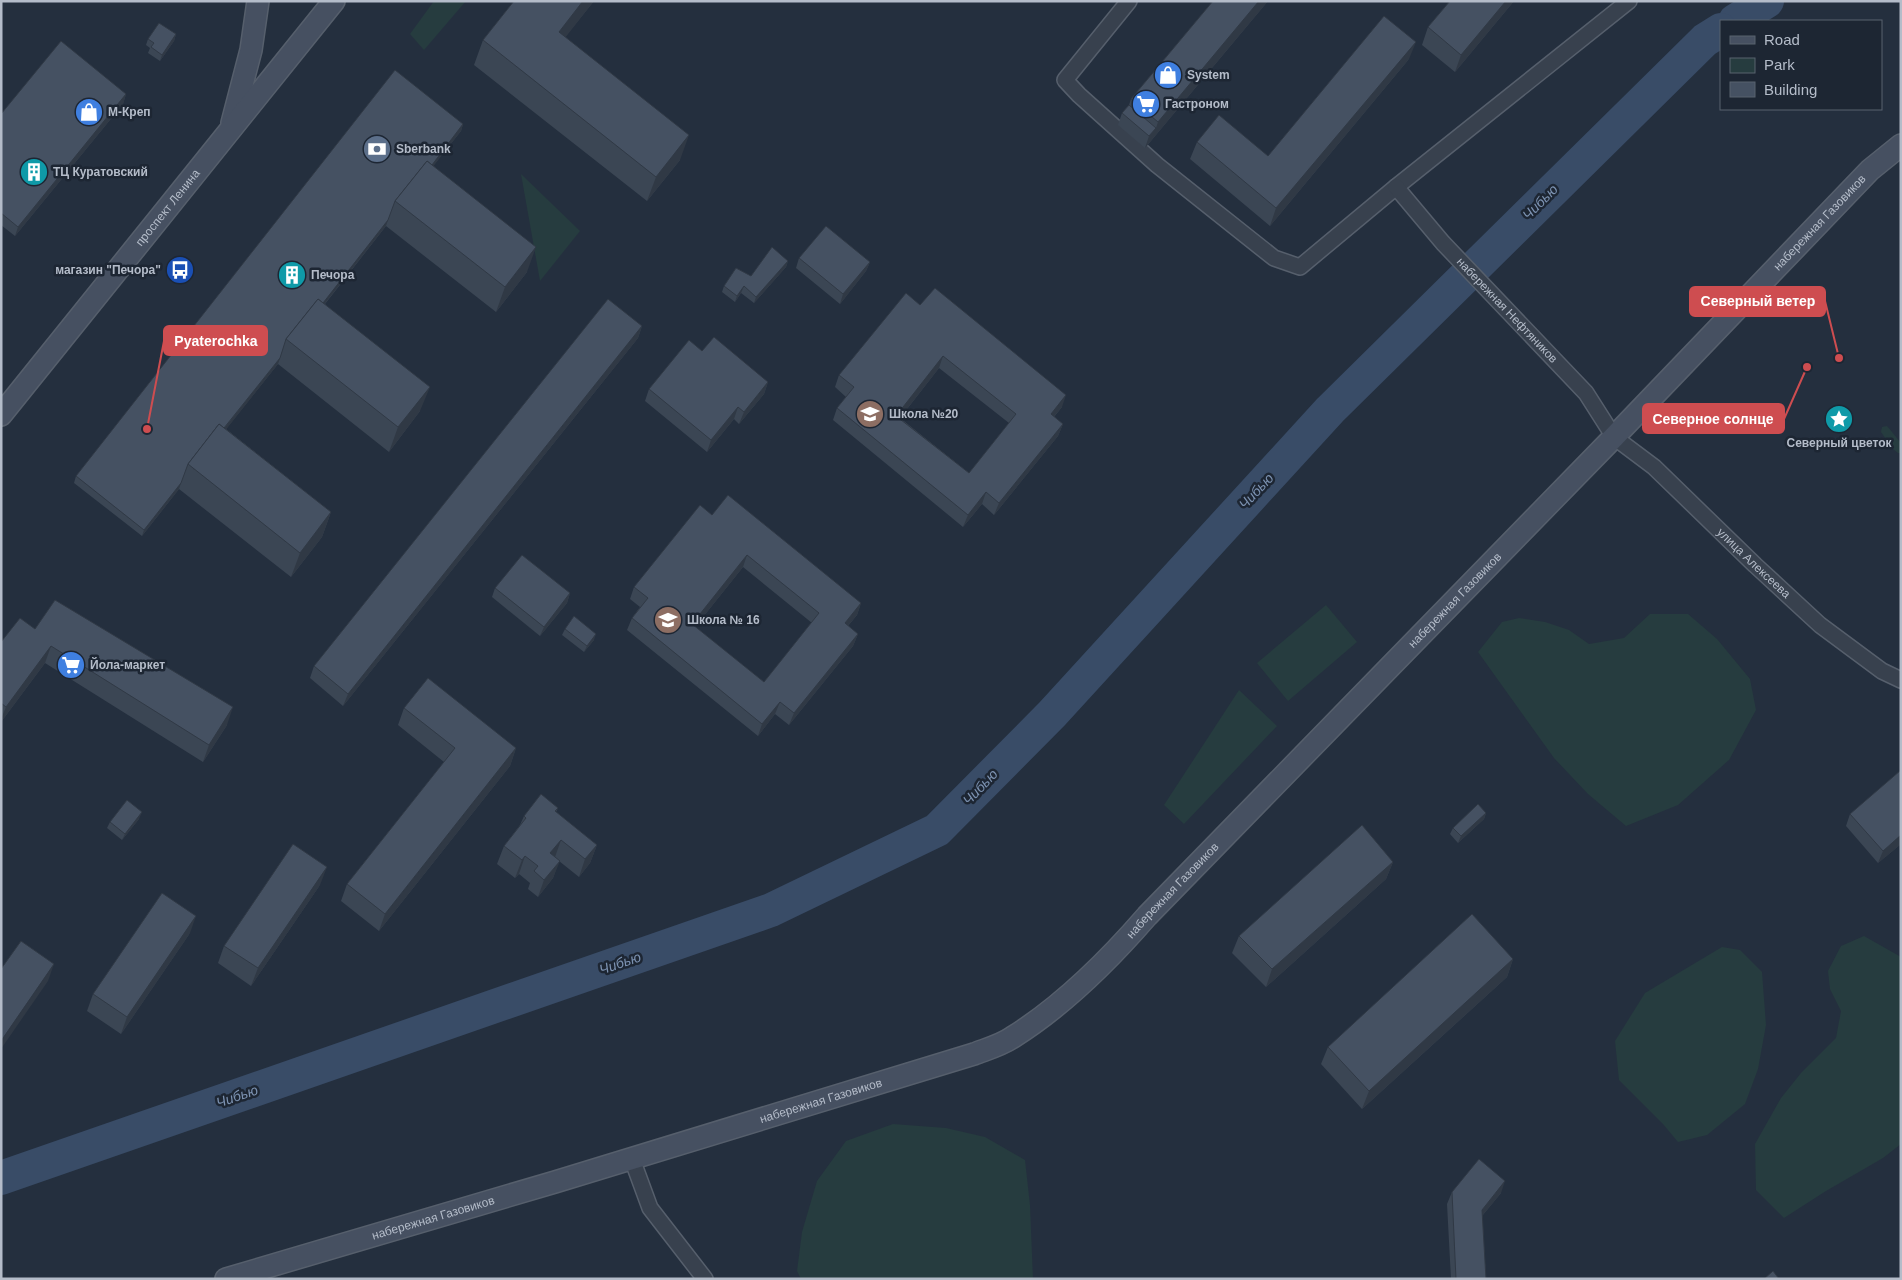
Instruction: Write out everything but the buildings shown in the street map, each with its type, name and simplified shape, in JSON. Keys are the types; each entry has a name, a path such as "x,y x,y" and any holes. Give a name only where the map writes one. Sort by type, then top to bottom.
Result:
{"main road":[{"path":"229,132 251,50 258,1"},
{"name":"проспект Ленина","path":"1,415 334,1"},
{"name":"набережная Газовиков","path":"226,1279 632,1159 974,1054 1012,1038 1068,997 1122,946 1154,910 1614,437 1870,170 1901,145"}],"street":[{"path":"1130,1 1065,80 1078,95 1157,165 1274,258 1300,267 1396,187 1629,1"},
{"name":"набережная Нефтяников","path":"1396,187 1443,243 1586,393 1614,437"},
{"name":"улица Алексеева","path":"1614,437 1654,467 1820,625 1882,671 1901,680"},
{"path":"632,1159 650,1208 705,1279"}],"green space":[{"path":"434,1 466,1 424,50 410,34"},
{"path":"521,174 580,231 540,281"},
{"path":"1887,426 1901,443 1901,453 1893,449 1881,432 1882,427"},
{"path":"1326,605 1357,642 1288,701 1257,663"},
{"path":"1650,614 1688,614 1717,639 1750,679 1756,710 1729,760 1678,805 1626,826 1588,794 1554,758 1478,652 1502,622 1519,618 1545,622 1569,630 1589,644 1624,638"},
{"path":"1239,690 1277,726 1184,824 1164,805"},
{"path":"1864,936 1901,957 1901,1144 1883,1158 1784,1218 1756,1190 1755,1144 1781,1098 1801,1073 1836,1038 1841,1011 1830,989 1828,971 1841,946"},
{"path":"1722,947 1740,950 1762,972 1766,1025 1758,1069 1745,1104 1707,1135 1678,1142 1663,1124 1619,1080 1615,1041 1645,993"},
{"path":"893,1124 946,1128 985,1137 1025,1160 1030,1205 1033,1279 801,1279 797,1271 802,1232 817,1181 846,1141"}],"waterway":[{"name":"Чибью","path":"1737,20 1767,1"},
{"name":"Чибью","path":"1,1178 771,910 937,830 1052,714 1330,410 1705,40 1720,31"}],"place":[{"name":"System","path":"1168,75"},
{"name":"Гастроном","path":"1146,104"},
{"name":"М-Креп","path":"89,112"},
{"name":"Sberbank","path":"377,149"},
{"name":"ТЦ Куратовский","path":"34,172"},
{"name":"магазин \"Печора\"","path":"180,270"},
{"name":"Печора","path":"292,275"},
{"name":"Северный ветер","path":"1839,358"},
{"name":"Северное солнце","path":"1807,367"},
{"name":"Школа №20","path":"870,414"},
{"name":"Северный цветок","path":"1839,419"},
{"name":"Pyaterochka","path":"147,429"},
{"name":"Школа № 16","path":"668,620"},
{"name":"Йола-маркет","path":"71,665"}]}
